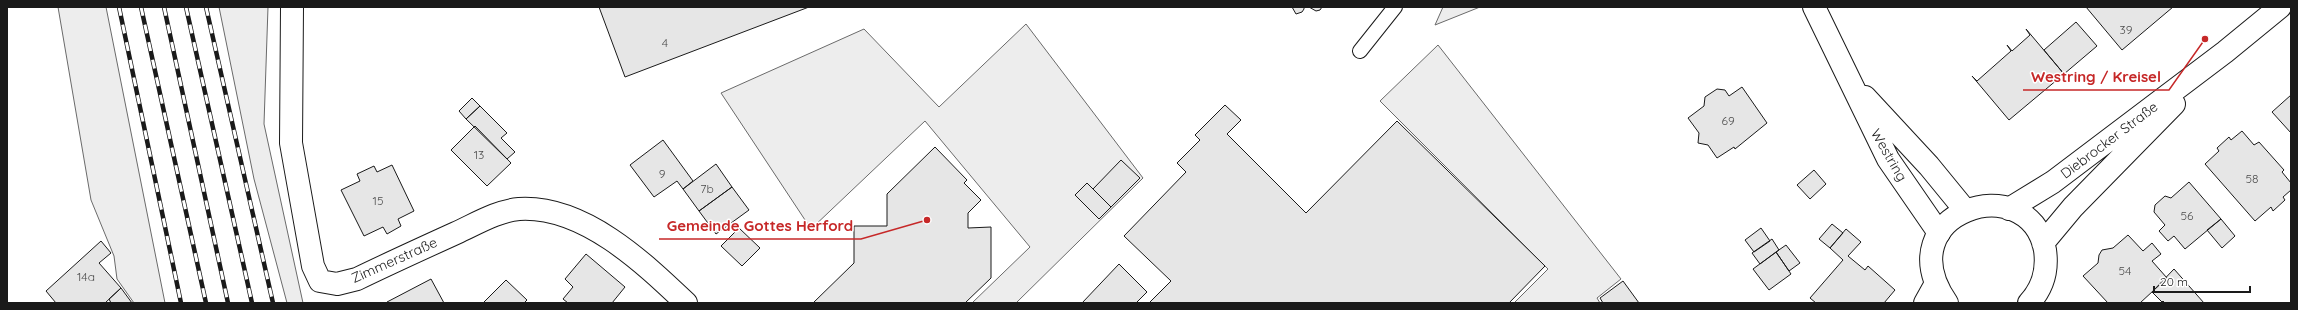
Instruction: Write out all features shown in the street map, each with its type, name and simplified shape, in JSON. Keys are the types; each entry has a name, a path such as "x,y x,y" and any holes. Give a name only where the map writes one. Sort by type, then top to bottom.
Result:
{"street":[{"name":"Zimmerstraße","path":"292,7 291,143 313,266 320,281 337,284 357,279 493,216 517,209 545,209 577,220 602,235 646,265 686,303"},
{"name":"Westring","path":"1814,7 1888,159 1939,233"},
{"name":"Diebrocker Straße","path":"2009,208 2053,182 2225,52 2280,7"},
{"name":"Diebrocker Straße","path":"2043,243 2074,207 2225,52"},
{"name":"Westring","path":"1845,73 1880,114 1929,166 1965,210"},
{"path":"1947,303 1930,294 1930,263 1933,248 1939,233 1950,220 1965,210 1989,205 2009,208 2027,220 2035,228 2043,243 2046,260 2045,278 2037,300"}],"lane":[{"path":"1360,51 1395,7"}],"shaded area":[{"path":"58,7 106,7 165,303 134,303 117,279 114,256 91,200"},
{"path":"219,7 268,7 264,124 303,303 287,303 254,179"},
{"path":"1443,7 1480,7 1435,25"},
{"path":"1026,24 1143,178 1016,303 972,303 1030,247 925,121 811,229 721,93 864,29 939,107"},
{"path":"1438,45 1621,279 1597,298 1600,303 1514,303 1548,269 1380,101"}],"building":[{"path":"599,7 809,7 625,77"},
{"path":"1292,7 1304,7 1304,9 1302,12 1296,14"},
{"path":"1309,7 1322,7 1320,10 1316,11"},
{"path":"2086,7 2173,7 2122,50"},
{"path":"2076,22 2097,46 2064,74 2044,50"},
{"path":"2026,29 2064,74 2009,120 1972,76 1977,81 2011,51 2007,45 2012,51 2030,35"},
{"path":"1742,87 1767,123 1735,149 1734,147 1717,158 1708,145 1698,143 1699,133 1688,118 1704,106 1705,97 1717,89 1725,90 1729,96"},
{"path":"2291,95 2291,133 2272,112"},
{"path":"472,98 480,106 466,119 459,111"},
{"path":"1225,105 1241,120 1227,134 1306,213 1397,121 1545,266 1509,303 1149,303 1171,281 1124,236 1186,172 1177,163 1200,140 1195,135"},
{"path":"480,106 507,133 501,138 515,152 507,159 466,119"},
{"path":"475,126 511,163 487,186 451,150"},
{"path":"2242,131 2254,145 2259,142 2284,170 2282,172 2291,183 2291,190 2283,197 2285,200 2273,211 2271,207 2255,221 2205,164 2219,151 2217,148 2229,137 2231,140"},
{"path":"663,140 693,181 683,189 677,181 654,197 630,165"},
{"path":"935,147 967,180 964,183 981,200 968,213 968,228 991,227 991,278 965,303 813,303 854,263 854,226 887,226 887,194"},
{"path":"1121,160 1140,178 1111,207 1093,189"},
{"path":"716,164 732,187 699,211 683,189"},
{"path":"392,165 414,211 398,219 401,226 387,234 383,227 364,236 341,190 360,181 357,174 374,166 377,172"},
{"path":"1814,170 1826,184 1810,199 1797,185"},
{"path":"2189,182 2221,219 2185,249 2174,236 2168,241 2159,231 2165,225 2154,212 2155,205 2165,196 2171,198"},
{"path":"1087,183 1111,207 1099,219 1075,195"},
{"path":"732,187 749,210 716,234 699,211"},
{"path":"2221,219 2235,236 2222,248 2207,230"},
{"path":"1832,224 1843,233 1830,248 1819,239"},
{"path":"739,228 760,248 742,266 721,246"},
{"path":"1761,228 1770,241 1754,252 1745,240"},
{"path":"1846,229 1861,242 1848,256 1865,270 1868,266 1895,290 1884,303 1816,303 1810,298 1843,260 1830,248"},
{"path":"2128,235 2143,251 2152,243 2161,254 2152,261 2167,278 2140,303 2108,303 2083,276 2098,263 2099,255 2102,250 2113,248"},
{"path":"1772,239 1779,250 1760,264 1752,253"},
{"path":"101,241 111,253 99,263 121,288 105,303 56,303 46,291"},
{"path":"1786,245 1800,263 1789,271 1776,252"},
{"path":"1776,252 1791,274 1769,290 1753,269"},
{"path":"586,254 625,287 612,303 568,303 563,299 573,287 565,279"},
{"path":"1119,264 1147,292 1136,303 1082,303"},
{"path":"2174,269 2204,303 2165,303 2152,292"},
{"path":"431,279 444,303 387,303 387,302"},
{"path":"506,280 527,300 524,303 483,303"},
{"path":"1623,281 1639,303 1603,303 1600,298"},
{"path":"121,288 132,303 111,303 109,299"}],"railway":[{"path":"119,7 181,303"},
{"path":"141,7 206,303"},
{"path":"164,7 228,303"},
{"path":"186,7 252,303"},
{"path":"206,7 273,303"}],"place":[{"name":"Westring / Kreisel","path":"2205,39"},
{"name":"Gemeinde Gottes Herford","path":"927,220"}]}
